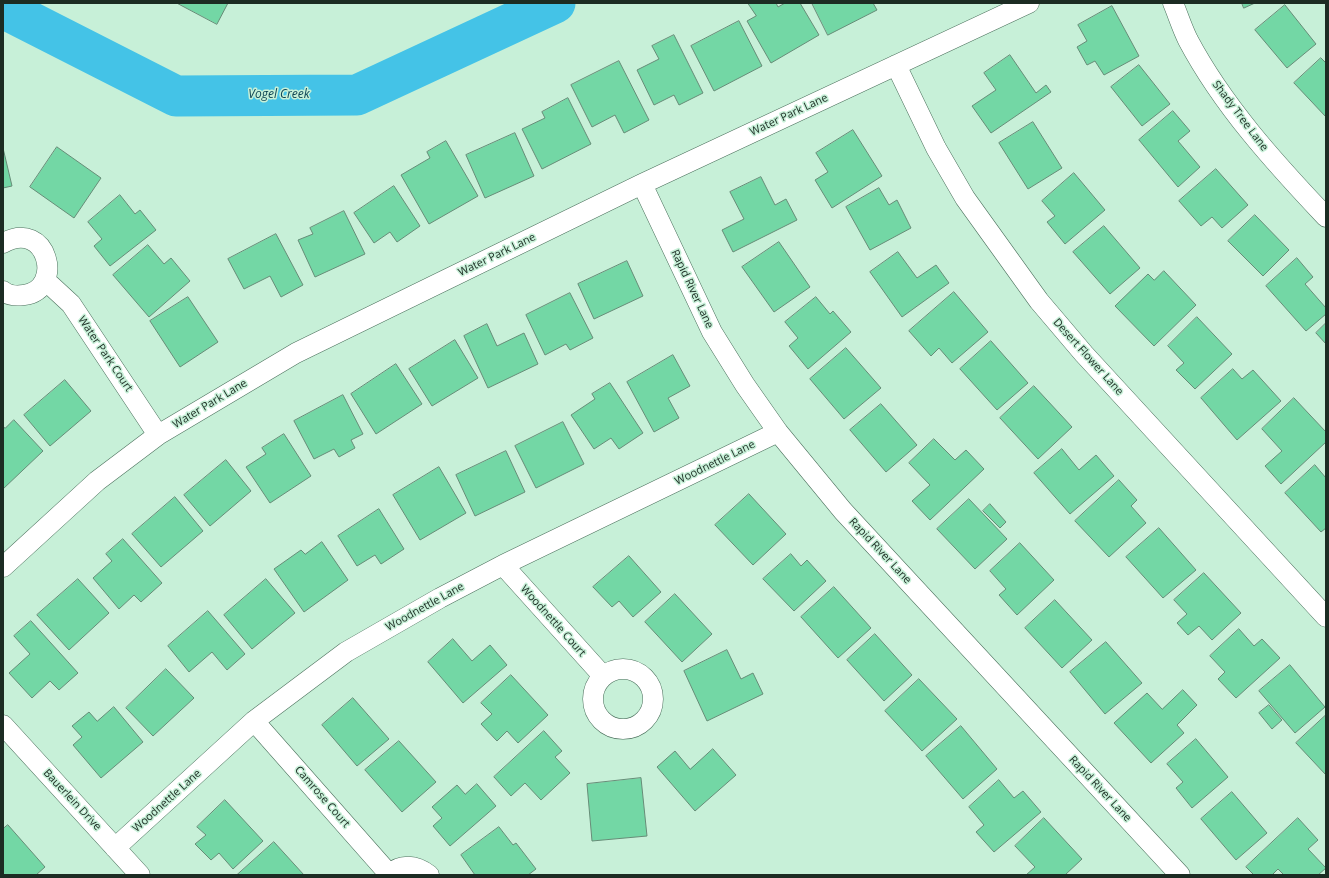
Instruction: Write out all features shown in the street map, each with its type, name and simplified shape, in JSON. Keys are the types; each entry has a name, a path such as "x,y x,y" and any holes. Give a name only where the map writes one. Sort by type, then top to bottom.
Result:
{"street":[{"name":"Water Park Lane","path":"3,567 97,481 158,435 296,353 642,184 1029,3"},
{"name":"Shady Tree Lane","path":"1173,3 1188,39 1216,86 1250,132 1326,217"},
{"name":"Desert Flower Lane","path":"896,65 936,148 965,198 1039,301 1084,354 1326,617"},
{"name":"Rapid River Lane","path":"642,184 712,332 745,385 778,432 843,511 1180,875"},
{"path":"3,242 21,237 32,240 41,248 46,257 48,269 45,280 38,289 28,295 16,296 3,291"},
{"name":"Water Park Court","path":"45,280 71,304 158,435"},
{"name":"Woodnettle Lane","path":"115,848 254,721 346,652 440,598 778,432"},
{"name":"Woodnettle Court","path":"503,566 603,676"},
{"name":"Camrose Court","path":"254,721 389,874 399,868 410,866 422,869 429,875"},
{"name":"Bauerlein Drive","path":"3,725 140,875"}],"building":[{"path":"177,3 228,3 217,24"},
{"path":"748,3 776,3 778,7 785,3 800,3 819,35 771,63 747,21 756,16"},
{"path":"812,3 873,3 877,10 828,35"},
{"path":"1242,3 1255,3 1244,8"},
{"path":"1285,5 1316,44 1287,68 1255,30"},
{"path":"1112,6 1139,56 1104,75 1095,61 1087,65 1077,47 1087,41 1078,25"},
{"path":"739,21 762,66 714,91 691,46"},
{"path":"674,35 703,93 679,105 674,95 654,105 637,70 659,59 652,46"},
{"path":"1010,55 1036,93 1046,85 1051,92 991,133 972,106 996,90 984,73"},
{"path":"1321,58 1326,63 1326,117 1294,83"},
{"path":"619,61 649,120 624,133 615,115 592,127 571,85"},
{"path":"1139,65 1170,104 1142,126 1111,87"},
{"path":"568,98 591,144 542,169 522,129 545,118 542,112"},
{"path":"1173,111 1190,131 1178,141 1200,167 1178,187 1139,140"},
{"path":"1033,122 1062,168 1028,189 999,143"},
{"path":"853,130 882,176 832,208 815,180 828,172 816,153"},
{"path":"515,133 534,176 485,198 466,155"},
{"path":"446,141 478,196 429,224 401,175 430,158 427,152"},
{"path":"57,147 101,178 74,218 30,187"},
{"path":"3,148 12,186 3,188"},
{"path":"1216,169 1248,205 1222,228 1212,217 1201,226 1179,201"},
{"path":"1074,173 1105,210 1065,244 1047,222 1055,216 1042,201"},
{"path":"761,177 775,205 786,199 797,220 733,252 722,230 744,219 730,192"},
{"path":"394,186 420,226 397,242 390,232 374,243 354,213"},
{"path":"879,188 889,205 897,200 911,228 870,250 846,207"},
{"path":"120,195 135,214 140,210 156,230 110,266 94,246 102,239 88,222"},
{"path":"344,211 365,254 315,277 298,240 313,234 310,228"},
{"path":"1255,215 1289,250 1263,276 1228,241"},
{"path":"1104,226 1140,268 1110,294 1073,252"},
{"path":"276,234 303,285 281,297 270,276 244,289 228,259"},
{"path":"779,242 810,287 774,312 742,267"},
{"path":"148,245 164,264 171,258 190,281 149,317 113,275"},
{"path":"898,252 917,278 936,265 949,283 902,317 870,272"},
{"path":"1297,258 1313,277 1305,284 1326,308 1326,314 1306,331 1266,286"},
{"path":"627,261 643,296 594,319 578,284"},
{"path":"1164,271 1196,305 1154,346 1115,306 1148,274 1154,280"},
{"path":"954,292 988,332 952,363 939,348 931,356 909,331"},
{"path":"570,293 593,338 570,350 566,344 545,355 526,315"},
{"path":"188,297 218,342 180,367 150,321"},
{"path":"816,297 830,314 833,311 851,332 808,369 789,346 798,338 785,322"},
{"path":"1197,317 1232,354 1195,389 1176,370 1184,363 1168,346"},
{"path":"1326,323 1326,344 1316,333"},
{"path":"487,324 497,346 524,333 538,364 488,388 464,336"},
{"path":"455,340 478,378 432,406 409,369"},
{"path":"991,341 1028,383 997,410 960,369"},
{"path":"846,348 881,388 844,419 810,379"},
{"path":"673,355 690,386 668,398 679,418 654,432 627,382"},
{"path":"396,364 422,404 376,434 351,394"},
{"path":"1233,369 1242,379 1253,370 1281,401 1237,440 1201,398"},
{"path":"65,380 91,411 50,446 24,415"},
{"path":"610,383 643,433 619,449 611,438 594,449 571,415 595,399 592,394"},
{"path":"1034,386 1072,427 1038,459 1000,418"},
{"path":"343,395 363,434 351,440 355,448 339,457 334,449 314,459 294,421"},
{"path":"1294,398 1326,432 1326,442 1281,484 1265,466 1282,451 1262,429"},
{"path":"881,404 917,445 886,472 850,430"},
{"path":"14,420 43,451 3,489 3,427 5,428"},
{"path":"563,422 584,464 536,488 515,446"},
{"path":"284,434 311,476 270,503 246,467 266,454 262,448"},
{"path":"934,439 955,460 966,450 984,469 930,520 912,501 930,485 909,463"},
{"path":"1062,449 1079,470 1096,455 1114,476 1070,514 1034,473"},
{"path":"506,451 525,492 475,516 456,475"},
{"path":"226,460 251,491 210,526 184,495"},
{"path":"1315,465 1326,478 1326,528 1321,532 1285,493"},
{"path":"439,467 466,513 420,540 393,495"},
{"path":"1119,480 1137,500 1131,506 1146,523 1109,557 1075,521"},
{"path":"749,494 786,534 753,565 715,525"},
{"path":"175,497 203,531 161,567 132,534"},
{"path":"969,499 1007,539 975,569 937,529"},
{"path":"990,504 1006,522 1000,528 983,511"},
{"path":"379,509 404,549 381,564 375,555 357,566 338,536"},
{"path":"1159,528 1196,570 1163,598 1126,557"},
{"path":"123,539 162,583 141,602 134,595 119,609 93,578 112,561 106,554"},
{"path":"322,542 348,580 304,612 274,569 301,550 305,554"},
{"path":"1020,543 1054,580 1017,615 999,595 1006,589 990,571"},
{"path":"791,554 801,566 807,560 826,581 794,611 763,579"},
{"path":"629,556 661,592 633,617 619,601 612,607 593,587"},
{"path":"1204,573 1241,613 1212,640 1199,626 1188,635 1177,623 1187,614 1174,600"},
{"path":"78,579 109,613 69,650 37,615"},
{"path":"266,579 295,613 252,649 224,615"},
{"path":"834,587 871,628 838,658 801,617"},
{"path":"675,594 712,634 682,662 645,622"},
{"path":"1055,600 1092,640 1062,668 1025,628"},
{"path":"208,611 245,654 227,670 212,652 189,672 168,646"},
{"path":"31,621 78,673 59,690 50,681 32,698 9,673 30,654 14,636"},
{"path":"1239,629 1254,646 1262,639 1280,658 1236,698 1218,679 1225,672 1210,656"},
{"path":"875,634 912,675 884,701 847,660"},
{"path":"453,639 472,661 490,645 507,665 463,703 428,662"},
{"path":"1106,642 1142,683 1105,714 1070,672"},
{"path":"727,650 741,679 753,673 763,694 707,721 684,671"},
{"path":"1290,665 1325,707 1295,733 1259,691"},
{"path":"166,669 194,698 153,736 126,708"},
{"path":"511,675 548,715 518,743 507,731 497,741 481,724 492,714 481,703"},
{"path":"919,679 957,719 922,751 885,711"},
{"path":"1183,690 1197,705 1177,725 1184,733 1151,763 1114,723 1147,693 1162,709"},
{"path":"353,698 389,739 357,766 322,725"},
{"path":"1269,705 1282,720 1272,729 1259,713"},
{"path":"114,707 143,742 101,778 73,745 82,737 72,726 89,712 97,721"},
{"path":"1326,715 1326,775 1296,743"},
{"path":"961,726 997,769 963,799 926,756"},
{"path":"544,731 562,751 555,757 570,773 541,800 525,783 511,796 494,777"},
{"path":"1196,739 1228,777 1192,808 1176,788 1183,782 1167,764"},
{"path":"399,741 436,782 402,812 365,770"},
{"path":"713,749 736,775 695,811 657,767 675,751 690,769"},
{"path":"641,778 647,836 592,841 587,784"},
{"path":"999,780 1014,798 1023,791 1041,812 994,852 976,832 984,825 969,807"},
{"path":"477,784 496,806 450,846 433,826 442,818 432,807 457,785 465,794"},
{"path":"1232,792 1267,833 1236,860 1201,819"},
{"path":"225,800 263,841 233,869 219,853 211,860 195,844 206,835 197,827"},
{"path":"1044,818 1082,859 1065,875 1026,875 1035,867 1015,846"},
{"path":"1298,818 1318,840 1308,849 1326,868 1318,875 1284,875 1278,869 1272,875 1254,875 1246,867"},
{"path":"8,825 45,867 36,875 3,875 3,829"},
{"path":"499,827 513,845 516,843 536,869 528,875 475,875 461,855"},
{"path":"274,842 304,875 237,875"}],"waterway":[{"name":"Vogel Creek","path":"3,8 176,96 357,95 555,3"}]}
